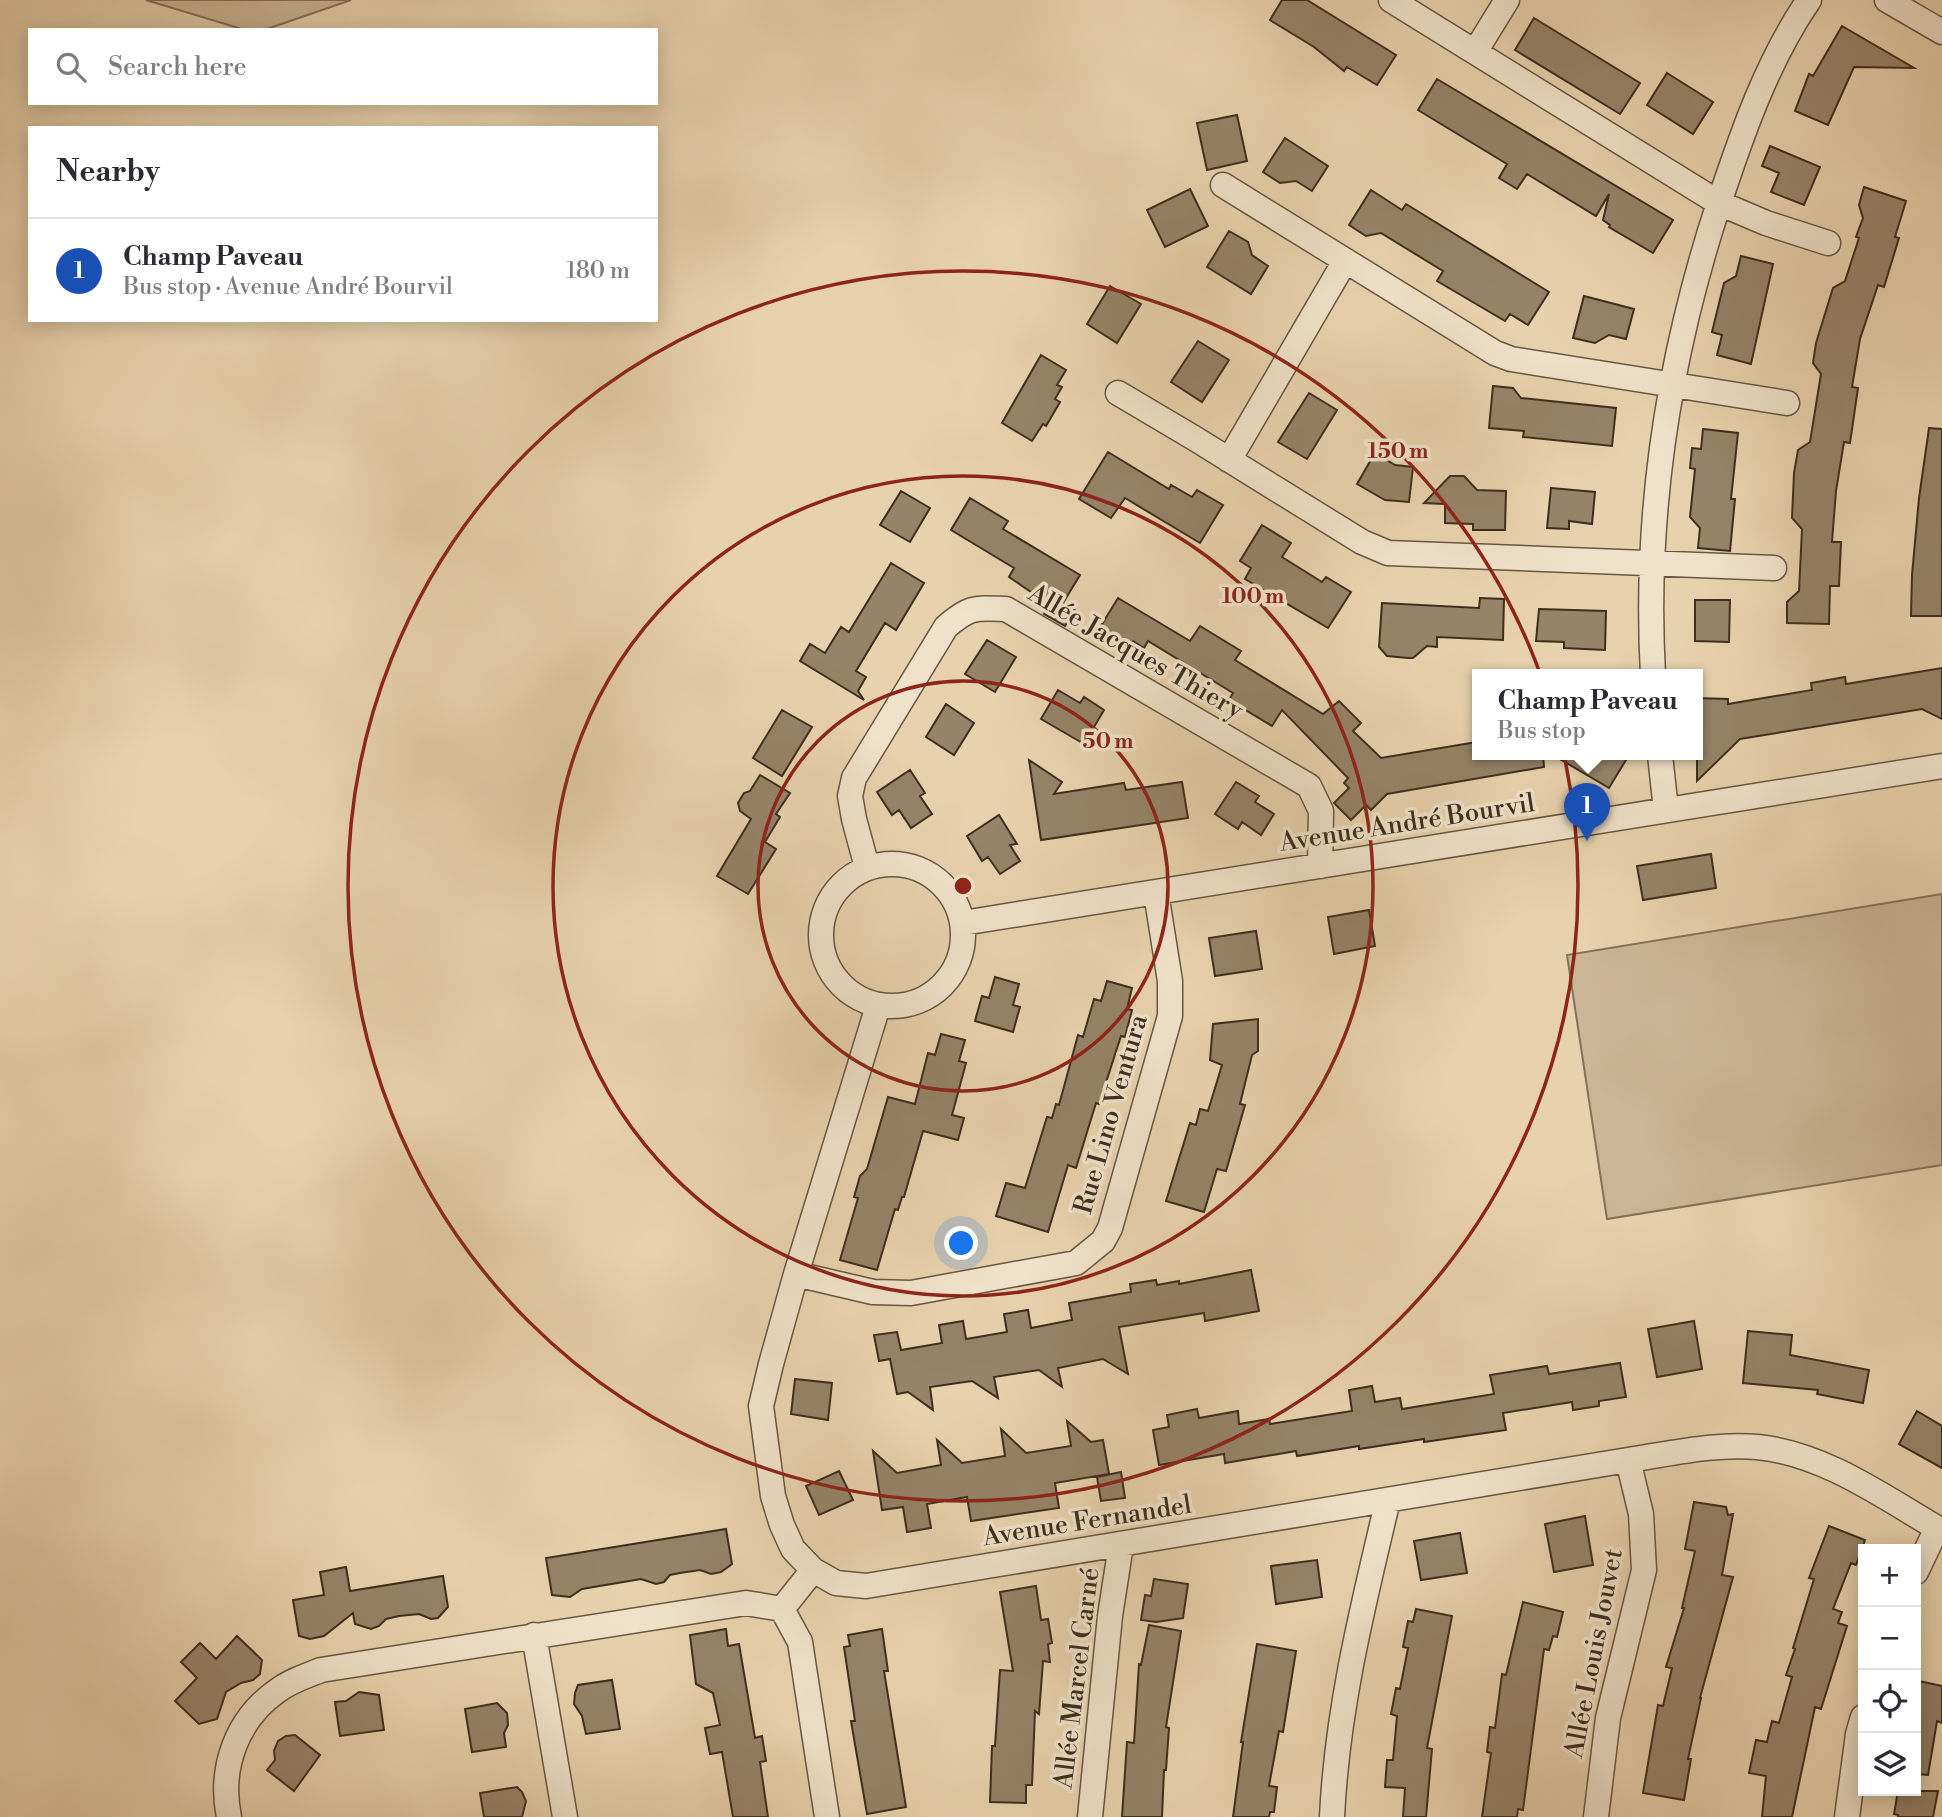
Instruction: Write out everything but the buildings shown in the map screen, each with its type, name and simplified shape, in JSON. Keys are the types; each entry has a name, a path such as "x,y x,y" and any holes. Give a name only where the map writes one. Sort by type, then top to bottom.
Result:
{"street":[{"path":"1391,0 1719,204 1828,243"},
{"path":"1475,51 1507,0"},
{"path":"1653,669 1651,564 1657,487 1671,386 1689,301 1736,150 1790,29 1809,0"},
{"path":"1887,0 1942,32"},
{"path":"1223,185 1496,353 1511,359 1787,403"},
{"path":"1229,460 1345,261"},
{"path":"1118,393 1362,542 1388,553 1774,568"},
{"name":"Allée Jacques Thiery","path":"867,867 853,819 850,796 854,779 946,627 964,611 983,608 1006,609 1309,786 1321,811 1320,866"},
{"path":"1661,760 1666,810"},
{"name":"Avenue André Bourvil","path":"963,923 1942,766"},
{"path":"892,863 917,867 939,880 955,900 963,923 962,951 951,976 931,996 905,1006 878,1006 852,995 832,975 821,949 820,924 829,900 845,880 867,867 892,863"},
{"name":"Rue Lino Ventura","path":"796,1274 873,1292 911,1293 1076,1263 1103,1241 1110,1228 1170,1016 1170,981 1156,892"},
{"name":"Avenue Fernandel","path":"878,1006 796,1274 761,1406 773,1496 782,1525 793,1549 813,1570 836,1583 866,1586 1628,1460 1735,1447 1777,1450 1802,1456 1830,1468 1940,1529"},
{"name":"Allée Louis Jouvet","path":"1596,1817 1608,1718 1644,1570 1641,1514 1628,1460"},
{"path":"1332,1817 1338,1746 1350,1665 1388,1500"},
{"path":"1921,1563 1940,1529"},
{"name":"Allée Marcel Carné","path":"1090,1817 1110,1616 1121,1545"},
{"path":"782,1609 813,1570"},
{"path":"229,1817 226,1773 236,1741 247,1721 260,1707 275,1692 294,1680 321,1670 746,1603 782,1609"},
{"path":"782,1609 800,1642 827,1817"},
{"path":"534,1635 565,1817"},
{"path":"1847,1817 1858,1733"}],"shaded area":[{"path":"146,0 351,0 270,28 238,28"},
{"path":"1942,894 1942,1165 1607,1219 1567,955"}],"place":[{"name":"Champ Paveau","path":"1587,841"}]}
